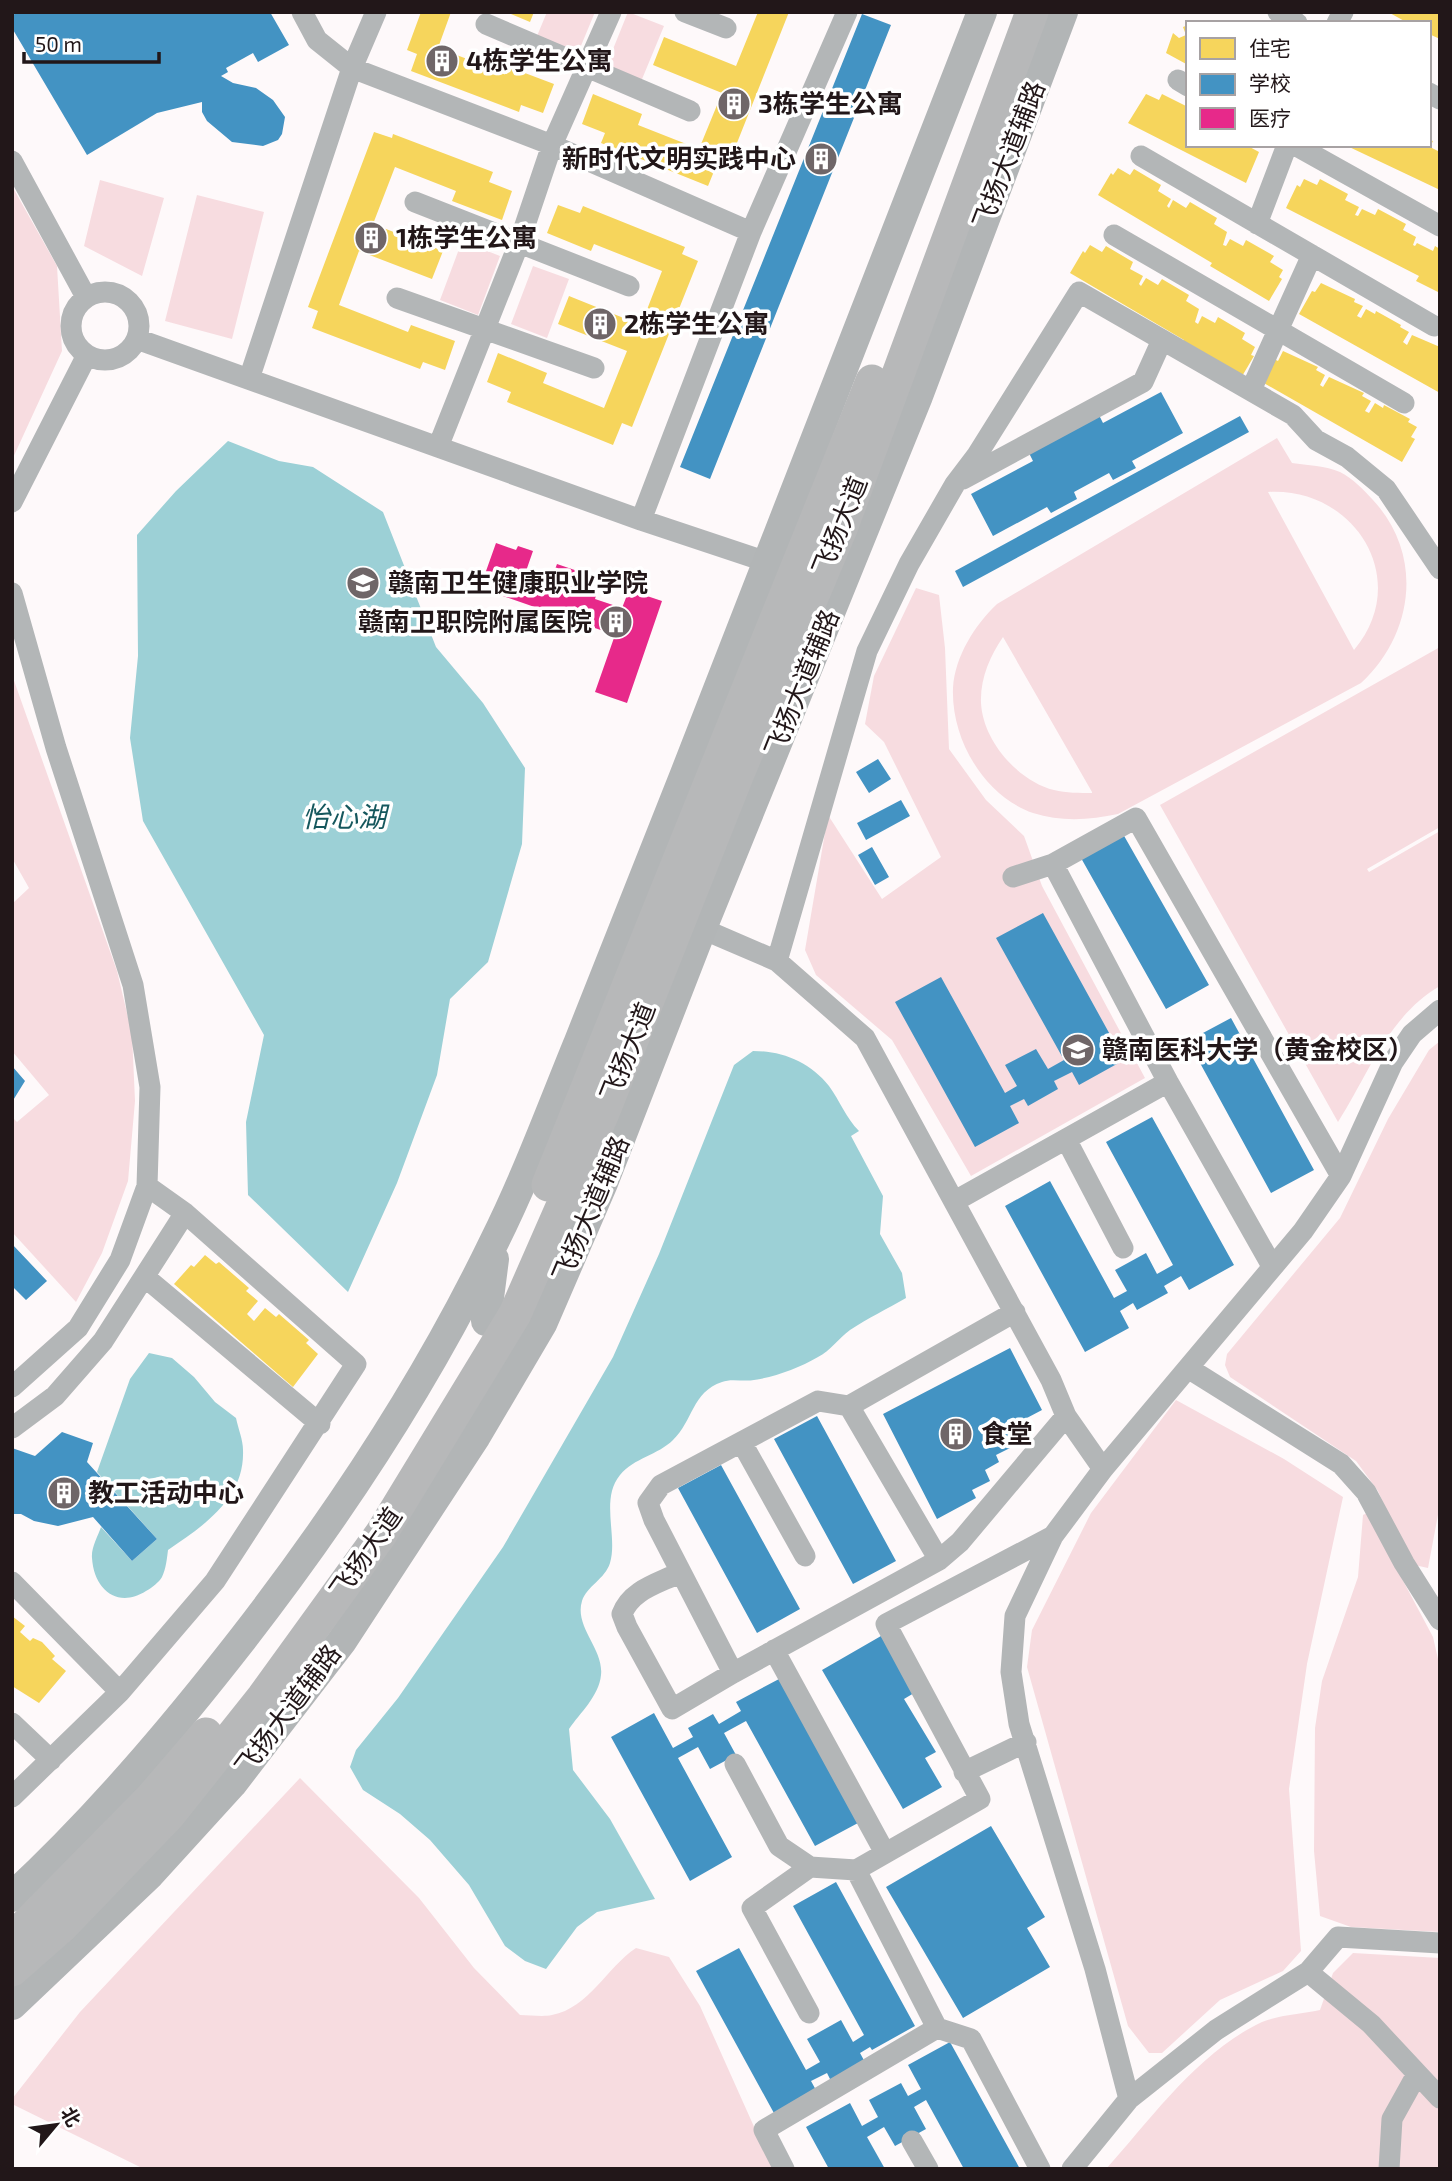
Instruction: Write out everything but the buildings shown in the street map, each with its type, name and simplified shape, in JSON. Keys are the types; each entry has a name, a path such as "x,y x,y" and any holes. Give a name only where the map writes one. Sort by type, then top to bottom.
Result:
{"main road":[{"name":"飞扬大道","path":"12,1939 152,1797 215,1722 363,1524 486,1321 548,1184 599,1054 680,919 735,717 869,387 1012,12"},
{"name":"飞扬大道","path":"12,1970 62,1926 169,1815 263,1697 381,1534 508,1325 603,1113 737,776 842,526 1032,12"}],"street":[{"path":"302,12 317,40 352,68 552,145 751,232"},
{"path":"249,379 352,68 376,12"},
{"path":"438,447 519,243 552,145 589,68 611,12"},
{"path":"685,12 726,27"},
{"path":"642,520 751,232 847,12"},
{"path":"12,1897 142,1764 274,1599 342,1504 415,1393 496,1238 547,1121 818,445 982,12"},
{"path":"1020,46 1047,12"},
{"name":"飞扬大道辅路","path":"12,2005 149,1874 232,1784 342,1641 476,1436 542,1324 603,1183 680,919 793,707 918,396 1063,12"},
{"path":"1278,12 1294,21"},
{"path":"486,24 690,111"},
{"path":"1257,224 1286,147"},
{"path":"1299,147 1440,226"},
{"path":"1140,156 1434,326"},
{"path":"12,161 86,297"},
{"path":"415,202 629,286"},
{"path":"1114,235 1404,403"},
{"path":"1251,390 1312,255"},
{"path":"106,291 126,298 138,316 137,339 121,356 98,359 87,355 78,347 71,325 73,313 86,297 106,291"},
{"path":"777,961 867,651 909,564 955,484 977,455 1079,292 1293,415 1316,440 1346,457 1386,489 1440,569"},
{"path":"397,298 594,368"},
{"path":"137,339 642,520 770,563"},
{"path":"955,484 1143,382 1162,340"},
{"path":"12,502 87,355"},
{"path":"818,445 869,387"},
{"path":"841,586 842,526"},
{"path":"12,593 56,748 133,985 150,1087 147,1186 120,1260 78,1328 12,1387"},
{"path":"735,717 740,636"},
{"path":"737,776 793,707"},
{"path":"1013,877 1053,864 1136,818 1341,1176"},
{"path":"1053,864 1168,1082 1272,1266"},
{"path":"680,919 777,961 865,1038 1015,1312 1051,1380 1066,1416 1104,1469"},
{"path":"1129,2099 1095,1969 1019,1724 1011,1672 1015,1616 1053,1536 1104,1469 1303,1231 1341,1176 1393,1062 1412,1034 1440,1010"},
{"path":"547,1121 599,1054"},
{"path":"955,1201 1168,1082"},
{"path":"603,1113 603,1183"},
{"path":"1066,1139 1123,1248"},
{"path":"12,1797 120,1692 215,1581 320,1424 356,1364 185,1213 147,1186"},
{"path":"12,1428 55,1396 103,1341 146,1278 185,1213"},
{"path":"486,1321 496,1238"},
{"path":"146,1278 320,1424"},
{"path":"733,1673 679,1573 648,1503 661,1485 818,1401 849,1406 1015,1312"},
{"path":"1188,1368 1341,1464 1366,1492 1404,1563 1440,1620"},
{"path":"849,1406 939,1560"},
{"path":"679,1573 635,1594 626,1603 622,1614 626,1628 672,1709 939,1560 960,1542 1066,1416"},
{"path":"742,1443 805,1556"},
{"path":"735,1764 779,1846 810,1867 856,1870 980,1799 886,1625 1053,1536"},
{"path":"12,1582 120,1692"},
{"path":"263,1697 342,1641"},
{"path":"774,1650 885,1853"},
{"path":"142,1764 215,1722"},
{"path":"12,1723 51,1760"},
{"path":"964,1772 1026,1742"},
{"path":"149,1874 169,1815"},
{"path":"12,1934 50,1861"},
{"path":"809,2013 752,1908 810,1867"},
{"path":"856,1870 937,2028 971,2039 1040,2169"},
{"path":"1072,2169 1129,2099 1216,2030 1308,1972 1338,1937 1440,1943"},
{"path":"12,1987 53,1968"},
{"path":"1308,1972 1371,2024 1440,2098"},
{"path":"784,2169 764,2130 937,2028"},
{"path":"1389,2169 1392,2119 1417,2074"},
{"path":"912,2141 928,2169"}],"shaded area":[{"path":"547,12 595,12 578,53 537,36"},
{"path":"628,12 664,26 640,84 605,69"},
{"path":"100,180 164,198 142,276 84,246"},
{"path":"12,186 57,266 62,351 12,460"},
{"path":"197,195 264,212 232,339 165,321"},
{"path":"462,241 500,256 478,315 440,300"},
{"path":"533,266 569,279 547,338 511,324"},
{"path":"1277,438 1292,463 1340,472 1366,492 1389,522 1400,545 1406,569 1402,618 1379,663 1361,683 1118,814 1086,819 1044,816 1015,805 986,779 965,745 954,707 955,676 967,642 997,604","holes":["1268,492 1299,494 1326,505 1349,521 1366,543 1376,568 1378,595 1371,623 1354,650","1003,637 1092,792 1092,793 1063,792 1041,785 1016,769 995,745 983,717 981,694 987,668"]},
{"path":"916,588 939,595 945,648 949,749 986,800 1024,836 1042,886 1145,1078 971,1176 892,1040 816,975 805,950 828,815 882,899 941,857 884,742 865,724 874,676"},
{"path":"1440,647 1440,827 1367,869 1369,872 1440,831 1440,986 1422,998 1393,1029 1338,1122 1160,805"},
{"path":"12,675 117,971 132,1034 135,1101 128,1181 102,1253 76,1302 12,1232 12,1117 17,1122 49,1095 12,1051 12,904 29,888 12,858"},
{"path":"1440,1041 1440,1504 1428,1568 1410,1564 1378,1491 1356,1461 1230,1377 1225,1365 1227,1354 1340,1218 1388,1119 1429,1050"},
{"path":"1176,1400 1284,1459 1343,1497 1307,1664 1289,1789 1301,1951 1283,1971 1220,2000 1162,2053 1149,2053 1128,2026 1027,1667 1032,1630 1091,1513"},
{"path":"1367,1513 1433,1637 1440,1668 1440,1932 1351,1927 1320,1916 1314,1851 1315,1728 1322,1681 1358,1577 1363,1515"},
{"path":"300,1778 419,1898 474,1968 520,2015 541,2016 565,2011 587,1996 636,1948 669,1957 700,2006 773,2169 144,2169 12,2104 12,2099 80,2012"},
{"path":"1353,1953 1440,1958 1440,2169 1106,2169 1177,2088 1217,2050 1262,2022 1320,2010 1333,1973"}],"water":[{"name":"怡心湖","path":"228,441 279,461 313,467 383,512 436,647 483,703 525,768 522,844 488,962 450,999 437,1075 397,1183 348,1292 248,1195 246,1122 264,1035 143,821 130,738 138,656 137,535 176,491"},
{"path":"753,1051 785,1056 813,1070 829,1086 859,1131 851,1136 883,1196 880,1234 902,1273 906,1298 850,1330 822,1354 803,1365 770,1377 726,1381 712,1387 704,1393 673,1440 626,1469 614,1485 610,1507 610,1563 582,1601 582,1620 598,1656 601,1675 593,1697 569,1729 573,1770 610,1819 655,1899 597,1912 577,1927 546,1969 525,1961 505,1946 469,1885 430,1840 400,1814 363,1790 350,1767 356,1750 398,1698 503,1547 613,1357 659,1254 734,1065"},
{"path":"149,1353 172,1358 194,1377 215,1402 236,1418 243,1446 242,1467 237,1483 219,1509 208,1521 168,1550 159,1581 136,1596 117,1597 103,1587 94,1569 93,1550 101,1527 132,1561 157,1539 97,1472 130,1379"}],"place":[{"name":"4栋学生公寓","path":"442,61"},
{"name":"3栋学生公寓","path":"734,104"},
{"name":"新时代文明实践中心","path":"821,159"},
{"name":"1栋学生公寓","path":"371,238"},
{"name":"2栋学生公寓","path":"600,324"},
{"name":"赣南卫生健康职业学院","path":"363,583"},
{"name":"赣南卫职院附属医院","path":"616,622"},
{"name":"赣南医科大学（黄金校区）","path":"1078,1050"},
{"name":"食堂","path":"956,1434"},
{"name":"教工活动中心","path":"64,1493"}]}
